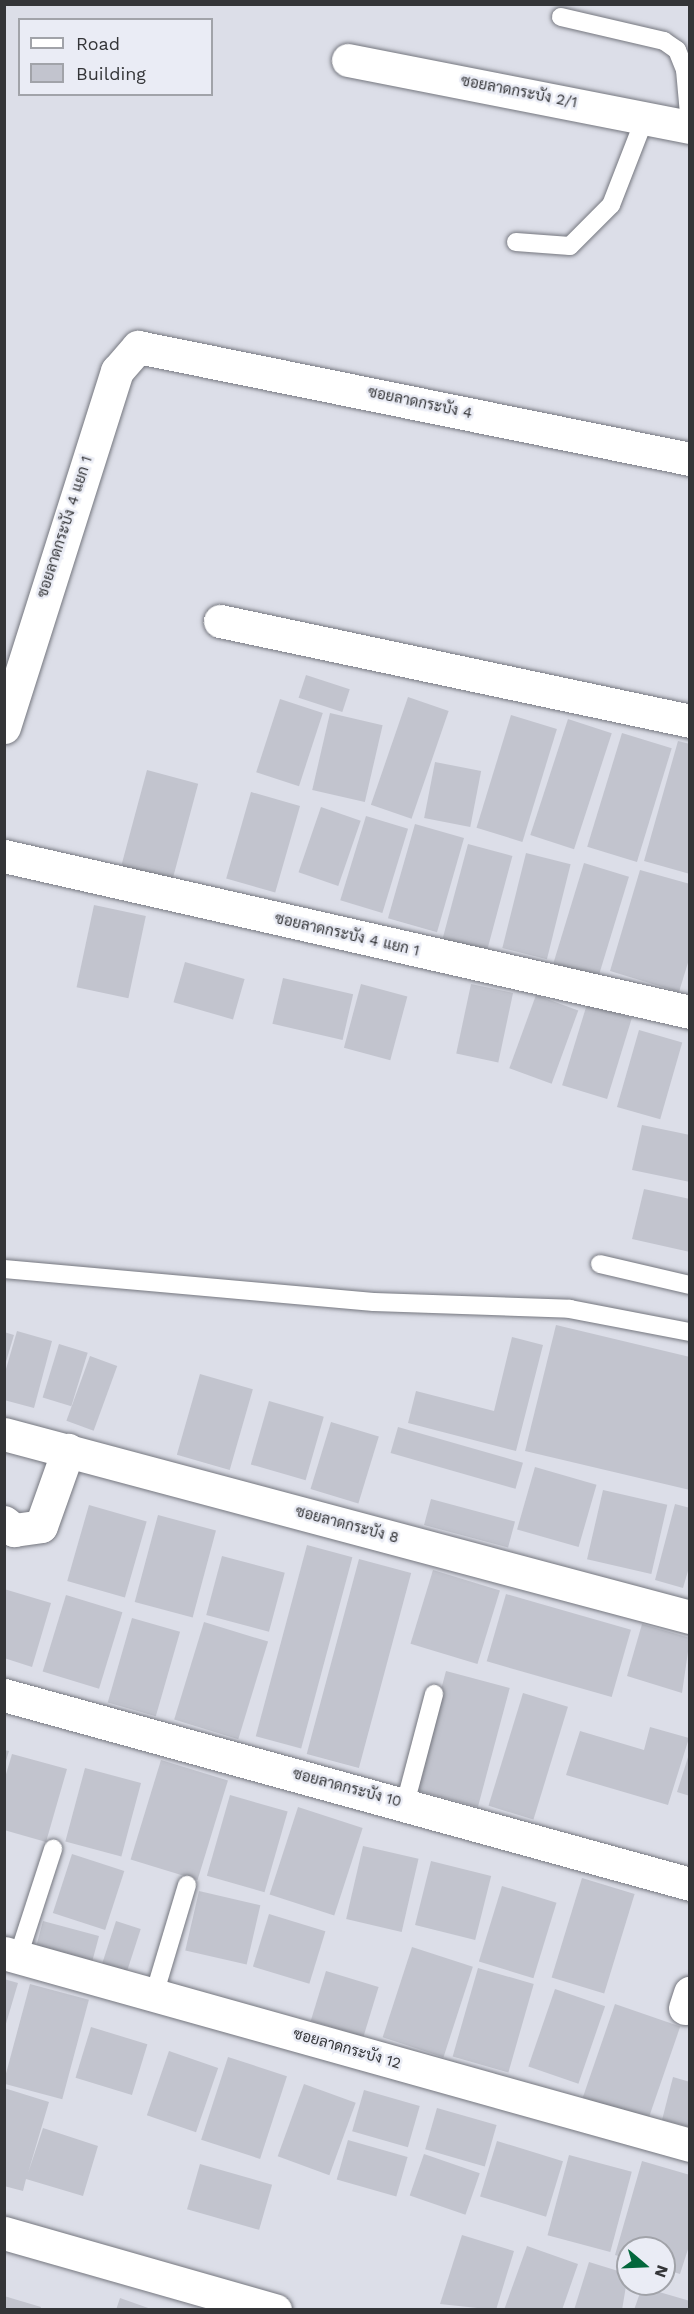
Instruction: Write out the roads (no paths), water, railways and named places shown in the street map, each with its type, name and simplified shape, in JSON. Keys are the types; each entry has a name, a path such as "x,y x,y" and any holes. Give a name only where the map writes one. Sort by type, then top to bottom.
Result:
{"street":[{"name":"ซอยลาดกระบัง 2/1","path":"348,60 690,126"},
{"name":"ซอยลาดกระบัง 4","path":"150,347 690,459"},
{"name":"ซอยลาดกระบัง 4 แยก 1","path":"4,727 117,371 127,354 150,347"},
{"path":"220,621 690,720"},
{"name":"ซอยลาดกระบัง 4 แยก 1","path":"4,856 690,1012"},
{"name":"ซอยลาดกระบัง 8","path":"4,1434 690,1617"},
{"path":"4,1522 14,1530 41,1526 68,1450"},
{"name":"ซอยลาดกระบัง 10","path":"4,1695 690,1884"},
{"name":"ซอยลาดกระบัง 12","path":"11,1955 690,2145"},
{"path":"4,2233 275,2310"}],"lane":[{"path":"561,17 664,41 677,50 685,70 690,126"},
{"path":"516,242 570,246 611,205 645,118"},
{"path":"600,1264 690,1285"},
{"path":"4,1269 374,1302 570,1309 690,1332"},
{"path":"405,1804 434,1694"},
{"path":"11,1955 53,1849"},
{"path":"154,1995 187,1885"}]}
